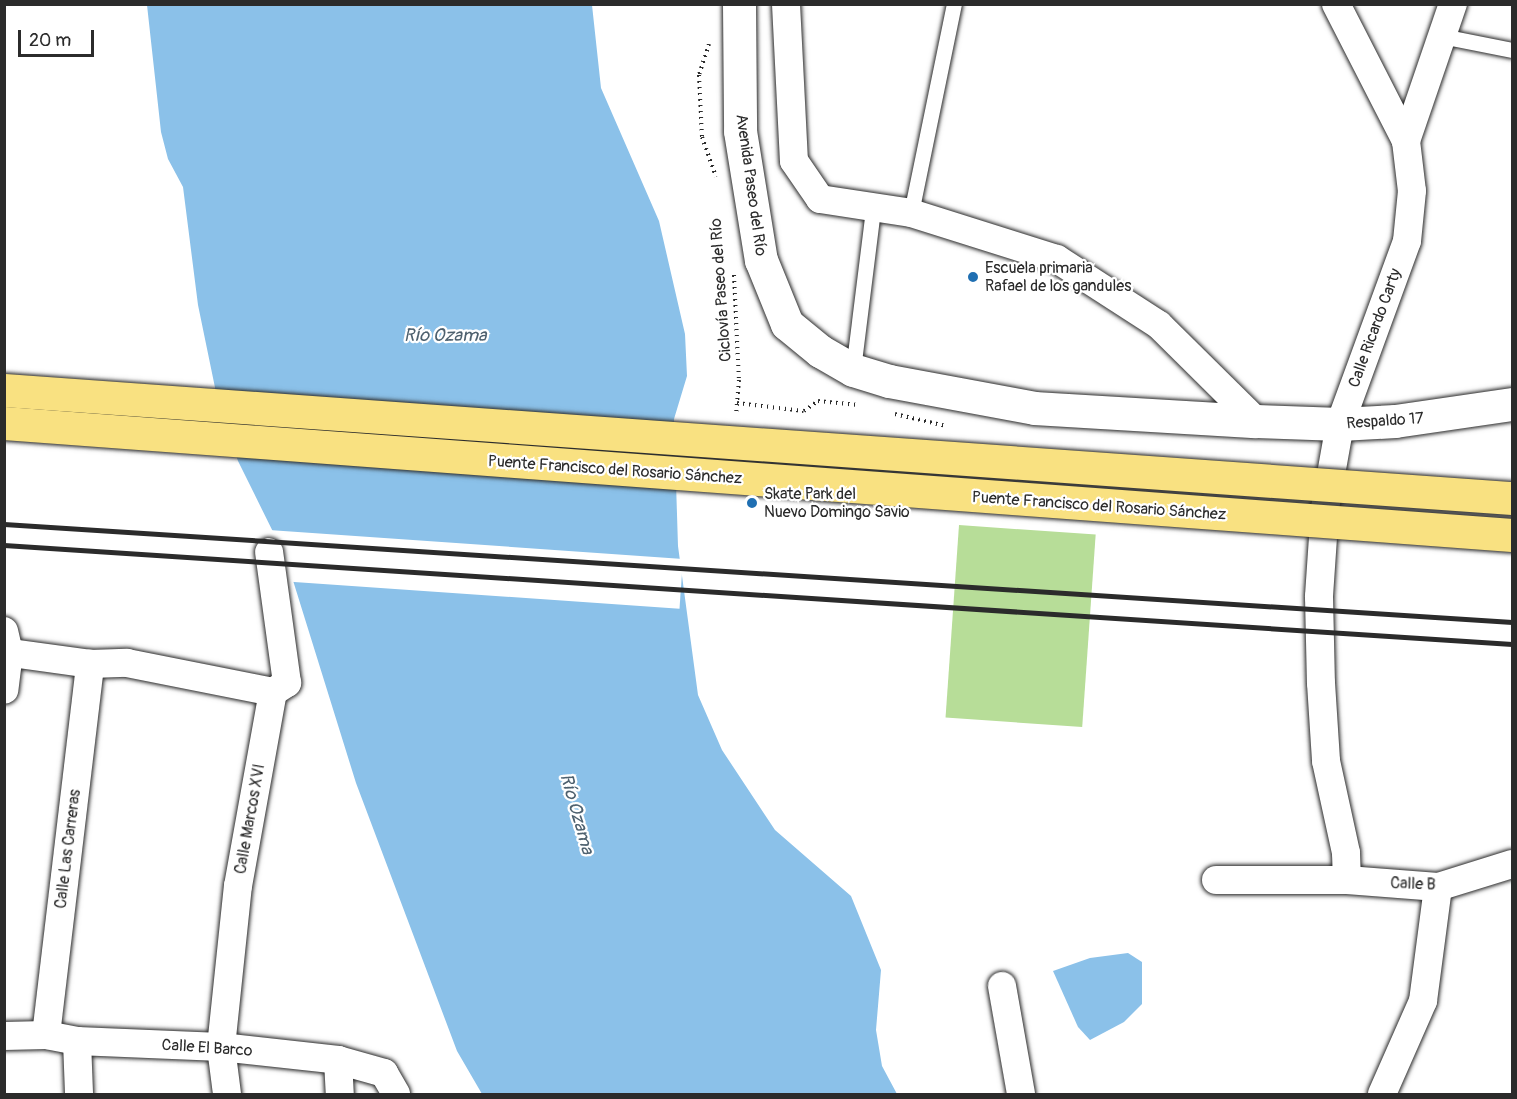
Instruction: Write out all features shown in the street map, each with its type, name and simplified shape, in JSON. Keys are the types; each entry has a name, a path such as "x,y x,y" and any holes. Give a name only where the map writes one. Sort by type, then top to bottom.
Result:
{"main road":[{"path":"4,390 1512,498"},
{"name":"Puente Francisco del Rosario Sánchez","path":"4,423 1512,535"}],"street":[{"name":"Avenida Paseo del Río","path":"739,4 740,131 761,260 787,324"},
{"path":"786,4 794,161 820,199 873,209 911,213 1057,259 1159,325 1256,421"},
{"name":"Calle Ricardo Carty","path":"1336,4 1406,141 1412,191 1407,242 1340,424 1325,508 1319,608 1326,761 1346,852 1347,880"},
{"path":"1406,141 1453,4"},
{"name":"Respaldo 17","path":"787,324 820,351 853,370 889,381 1034,408 1340,424 1468,413 1512,404"},
{"name":"Calle Marcos XVI","path":"227,1095 221,1047 238,886 273,692 286,683 269,552"},
{"path":"4,690 6,645 90,664 127,663 273,692"},
{"name":"Calle Las Carreras","path":"46,1035 90,664"},
{"name":"Calle B","path":"1216,880 1347,880 1437,887 1512,864"},
{"path":"1382,1095 1423,1001 1437,887"},
{"path":"1002,986 1021,1095"},
{"name":"Calle El Barco","path":"4,1036 46,1035 77,1041 221,1047 338,1060 384,1073 396,1095"},
{"path":"77,1041 79,1095"},
{"path":"338,1060 340,1095"}],"lane":[{"path":"911,213 954,4"},
{"path":"1442,36 1512,50"},
{"path":"853,370 873,209"}],"path":[{"path":"709,33 699,75 702,137 718,182"},
{"name":"Ciclovía Paseo del Río","path":"733,264 739,380 734,426"}],"green space":[{"path":"959,525 1096,535 1082,727 946,718"}],"water":[{"name":"Río Ozama","path":"147,5 592,5 601,88 659,221 685,334 687,376 674,419 678,546 698,695 722,750 775,830 851,896 881,970 876,1030 882,1066 897,1094 482,1094 457,1051 356,783 286,558 238,461 219,407 198,305 183,187 168,159 161,132"},
{"path":"1128,953 1142,962 1142,1004 1124,1022 1090,1040 1078,1027 1053,971 1090,958"}],"pier":[{"path":"269,530 683,559 680,609 266,580"}],"railway":[{"path":"4,524 1512,622"},
{"path":"4,545 1512,644"}],"place":[{"name":"Escuela primaria Rafael de los gandules","path":"973,277"},
{"name":"Skate Park del Nuevo Domingo Savio","path":"752,503"}]}
